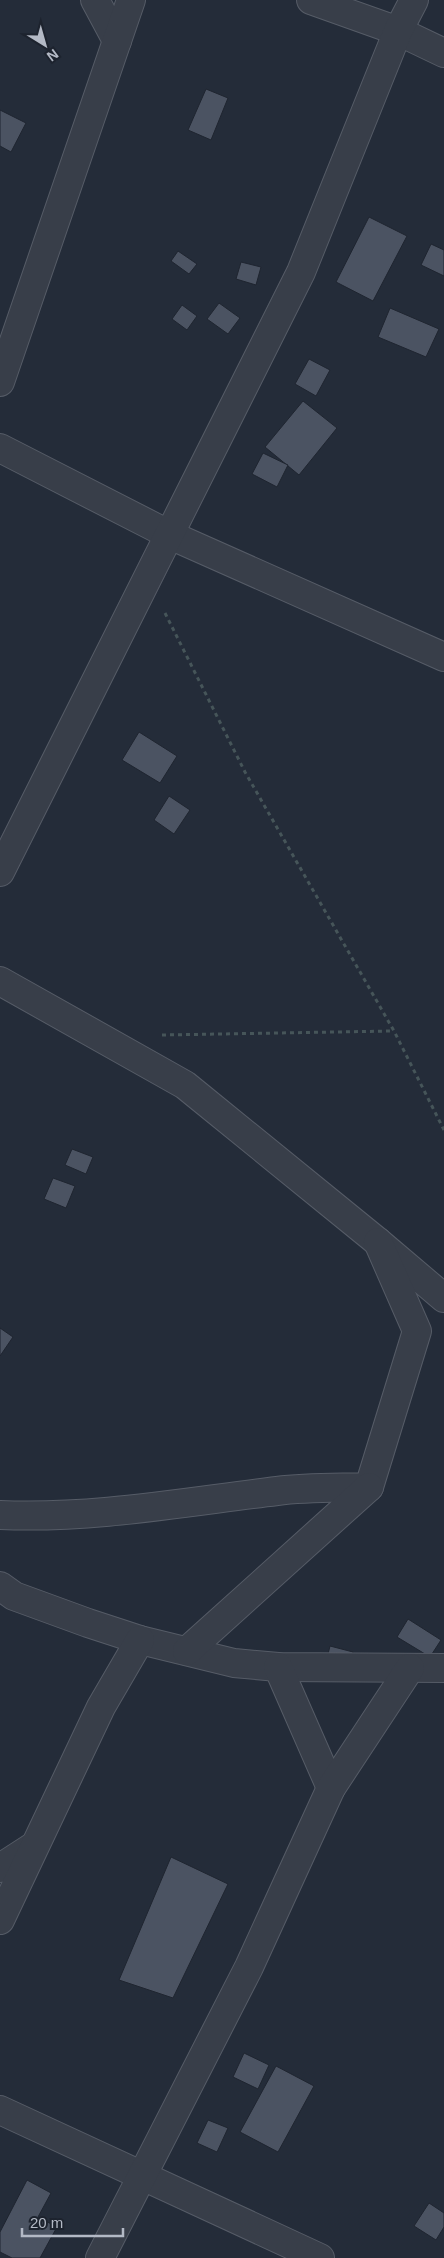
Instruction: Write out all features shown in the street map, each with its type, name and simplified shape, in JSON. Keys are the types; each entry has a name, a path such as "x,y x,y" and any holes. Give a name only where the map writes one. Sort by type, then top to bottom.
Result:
{"street":[{"path":"95,0 116,41"},
{"path":"0,382 131,0"},
{"path":"310,0 398,31 444,53"},
{"path":"0,872 301,272 398,31 414,0"},
{"path":"0,448 170,535 444,657"},
{"path":"0,980 185,1085 444,1298"},
{"path":"187,1651 369,1487 417,1330 378,1242"},
{"path":"0,1514 28,1516 125,1511 280,1491 369,1487"},
{"path":"0,1586 14,1596 140,1640 234,1663 278,1667 444,1668"},
{"path":"0,1920 102,1707 140,1640"},
{"path":"278,1667 331,1788"},
{"path":"100,2258 250,1967 331,1788 410,1668"},
{"path":"0,1868 34,1846"},
{"path":"0,2110 143,2174 320,2258"}],"path":[{"path":"148,578 244,772 394,1031 444,1130"},
{"path":"158,1035 394,1031"}],"building":[{"path":"206,89 228,98 211,140 188,130"},
{"path":"0,110 26,123 11,152 0,146"},
{"path":"369,217 407,236 373,301 336,282"},
{"path":"431,244 444,250 444,276 421,265"},
{"path":"178,251 197,264 189,274 171,261"},
{"path":"241,262 261,267 256,285 236,279"},
{"path":"219,303 240,318 228,334 207,319"},
{"path":"182,305 197,316 187,330 172,319"},
{"path":"390,308 439,329 426,357 378,337"},
{"path":"309,359 330,370 316,396 295,384"},
{"path":"303,401 337,428 299,475 265,447"},
{"path":"263,453 288,465 277,487 252,474"},
{"path":"139,732 177,756 160,783 122,760"},
{"path":"169,796 190,810 174,834 154,820"},
{"path":"72,1149 93,1157 86,1174 65,1165"},
{"path":"53,1178 75,1186 66,1208 44,1199"},
{"path":"0,1328 13,1337 0,1356"},
{"path":"408,1619 441,1640 430,1657 397,1637"},
{"path":"330,1646 353,1652 350,1664 327,1658"},
{"path":"171,1857 228,1884 173,1998 119,1980"},
{"path":"244,2053 269,2065 258,2089 233,2077"},
{"path":"276,2066 314,2086 278,2152 240,2132"},
{"path":"208,2120 228,2128 217,2152 197,2143"},
{"path":"27,2180 51,2193 38,2217 57,2227 40,2258 12,2258 0,2252 0,2232"},
{"path":"429,2203 444,2213 444,2227 436,2240 414,2226"}]}
